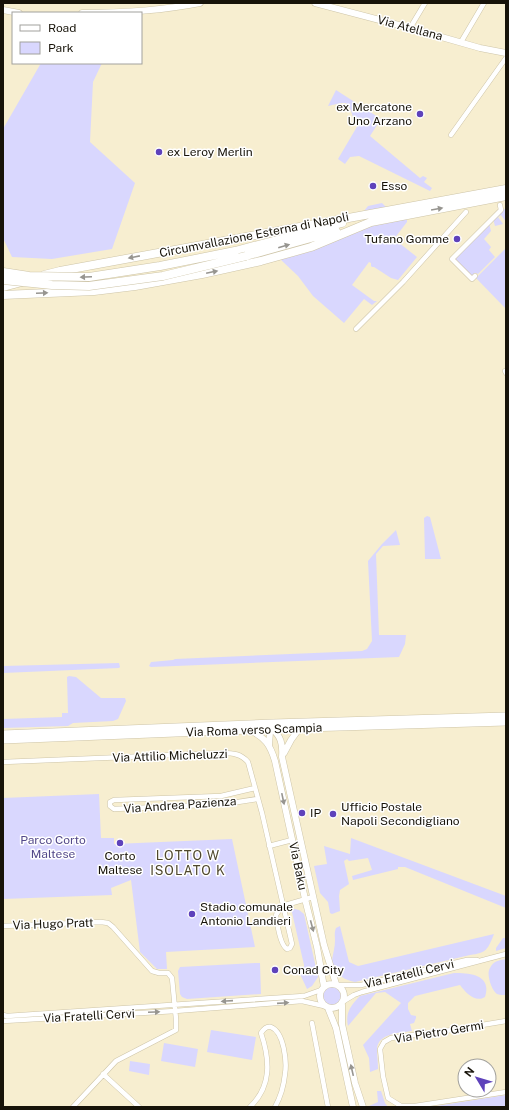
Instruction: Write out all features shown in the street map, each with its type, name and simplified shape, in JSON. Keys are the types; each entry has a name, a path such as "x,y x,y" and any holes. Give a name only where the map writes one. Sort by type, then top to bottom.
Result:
{"highway":[{"name":"Circumvallazione Esterna di Napoli","path":"3,287 60,271 506,189"},
{"name":"Circumvallazione Esterna di Napoli","path":"3,295 94,291 135,286 202,274 261,261 311,247 371,222 506,196"},
{"path":"3,272 29,276 89,277 160,266 235,251 393,210"},
{"path":"3,280 52,285 89,286 163,276 246,256 371,222"}],"main road":[{"path":"132,12 174,8 200,3"},
{"name":"Via Atellana","path":"315,3 506,53"},
{"path":"3,10 14,12"},
{"name":"Via Roma verso Scampia","path":"3,734 506,716"},
{"name":"Via Roma verso Scampia","path":"3,740 250,730 273,725 299,729 506,722"},
{"name":"Via Baku","path":"273,725 268,736 269,745 275,761 317,948 323,989"},
{"name":"Via Baku","path":"273,725 283,745 282,757 313,897 324,945 337,985"},
{"path":"282,757 299,729"},
{"path":"250,730 261,736 269,745"},
{"path":"352,1107 336,1028 320,998 323,989 331,984 337,985 345,994 342,1024 355,1082 363,1107"},
{"path":"326,1007 335,1008 343,1003"}],"street":[{"path":"410,28 425,3"},
{"path":"461,42 484,3"},
{"path":"451,135 506,58"},
{"path":"475,276 472,279 452,259 501,210 500,205"},
{"path":"356,329 403,282 466,212"},
{"name":"Via Attilio Micheluzzi","path":"3,762 231,753 242,756 248,762 255,788 292,944 292,946 287,949 282,944 276,917 282,906"},
{"name":"Via Andrea Pazienza","path":"255,788 236,794 221,796 114,800 110,802 110,806 114,809 226,804 257,798"},
{"path":"269,846 292,840"},
{"path":"282,906 313,897"},
{"name":"Via Hugo Pratt","path":"3,926 108,923 152,971 159,974 168,973 171,975 174,993 174,1008"},
{"name":"Via Fratelli Cervi","path":"343,1003 354,995 362,992 506,954"},
{"name":"Via Fratelli Cervi","path":"337,985 361,985 467,960 480,960"},
{"name":"Via Fratelli Cervi","path":"3,1021 304,996 323,989"},
{"name":"Via Fratelli Cervi","path":"3,1015 302,1001 326,1007"},
{"path":"73,1107 116,1061 176,1030 174,1008"},
{"name":"Via Pietro Germi","path":"506,1021 391,1038 384,1042 380,1049 383,1076 388,1098 401,1106 415,1106 506,1092"},
{"path":"312,1023 328,1107"},
{"path":"250,1107 257,1100 264,1084 268,1065 266,1048 261,1033 268,1027 272,1028 278,1033 283,1046 285,1074 282,1089 275,1107"},
{"path":"103,1074 139,1107"}],"green space":[{"path":"40,64 102,64 93,82 90,142 135,183 112,249 52,259 12,257 3,238 3,129"},
{"path":"336,90 381,119 370,136 420,178 423,176 427,178 424,182 432,188 430,191 359,156 350,157 345,164 338,159 358,125 346,103 328,106"},
{"path":"382,203 386,207 364,211 368,206"},
{"path":"505,209 506,222 501,215 498,217 503,224 495,226 493,219"},
{"path":"407,219 407,222 394,239 417,257 398,280 391,278 372,267 371,263 369,262 352,285 374,301 377,301 372,305 364,299 344,323 313,296 298,276 280,259 375,225"},
{"path":"489,223 491,231 484,239 491,247 489,250 495,257 472,278 455,259"},
{"path":"506,248 506,309 476,278"},
{"path":"427,516 430,517 441,559 425,559 424,518"},
{"path":"396,530 400,545 383,546 376,554 379,635 406,635 405,644 399,657 149,666 151,662 175,659 362,651 367,649 372,641 368,561"},
{"path":"119,663 119,668 3,673 3,666"},
{"path":"67,677 76,677 101,698 125,698 126,701 118,719 113,721 73,723 68,726 3,728 3,719 62,717 62,713 68,713"},
{"name":"Parco Corto Maltese","path":"99,794 101,838 114,838 114,844 232,839 255,947 166,952 167,969 157,969 140,952 131,880 111,888 112,895 3,899 3,798"},
{"path":"351,838 506,896 506,908 405,867 398,867 398,869 353,880 352,876 372,870 368,858 349,861 347,859 344,861 349,884 340,890 340,911 332,914 330,913 328,902 320,893 314,866 327,864 324,846 350,854"},
{"path":"291,908 299,910 304,914 318,977 312,986 307,989 300,974 304,971 304,965"},
{"path":"340,926 349,962 358,966 494,934 488,947 480,953 355,982 343,978 334,969 332,960 335,943 335,931 336,928"},
{"path":"503,938 506,938 506,948 496,951 496,948"},
{"path":"506,959 506,995 499,995 495,992 491,985 489,970 495,962"},
{"path":"260,963 261,994 187,999 182,997 180,994 178,971 180,967"},
{"path":"454,973 473,975 483,980 486,984 485,997 481,999 474,998 460,985 415,996 408,1003 408,1009 411,1015 416,1016 414,1023 410,1024 412,1031 396,1033 381,1040 377,1049 378,1069 370,1072 369,1058 363,1045 401,1003 385,992 376,993 348,1026 348,1013 354,1003 360,996"},
{"path":"332,986 339,989 342,996 339,1003 332,1006 325,1003 322,996 325,989"},
{"path":"211,1030 256,1037 252,1060 207,1052"},
{"path":"164,1043 198,1049 195,1067 161,1061"},
{"path":"130,1061 150,1064 149,1075 129,1071"},
{"path":"377,1091 381,1091 388,1107 369,1107 378,1102"},
{"path":"506,1095 506,1107 430,1107 487,1098 497,1098 497,1096"}],"place":[{"name":"ex Mercatone Uno Arzano","path":"420,114"},
{"name":"ex Leroy Merlin","path":"159,152"},
{"name":"Esso","path":"373,186"},
{"name":"Tufano Gomme","path":"457,239"},
{"name":"IP","path":"302,813"},
{"name":"Ufficio Postale Napoli Secondigliano","path":"333,814"},
{"name":"Corto Maltese","path":"120,843"},
{"name":"Stadio comunale Antonio Landieri","path":"192,914"},
{"name":"Conad City","path":"275,970"}],"district":[{"name":"LOTTO W ISOLATO K","path":"188,862"}]}
